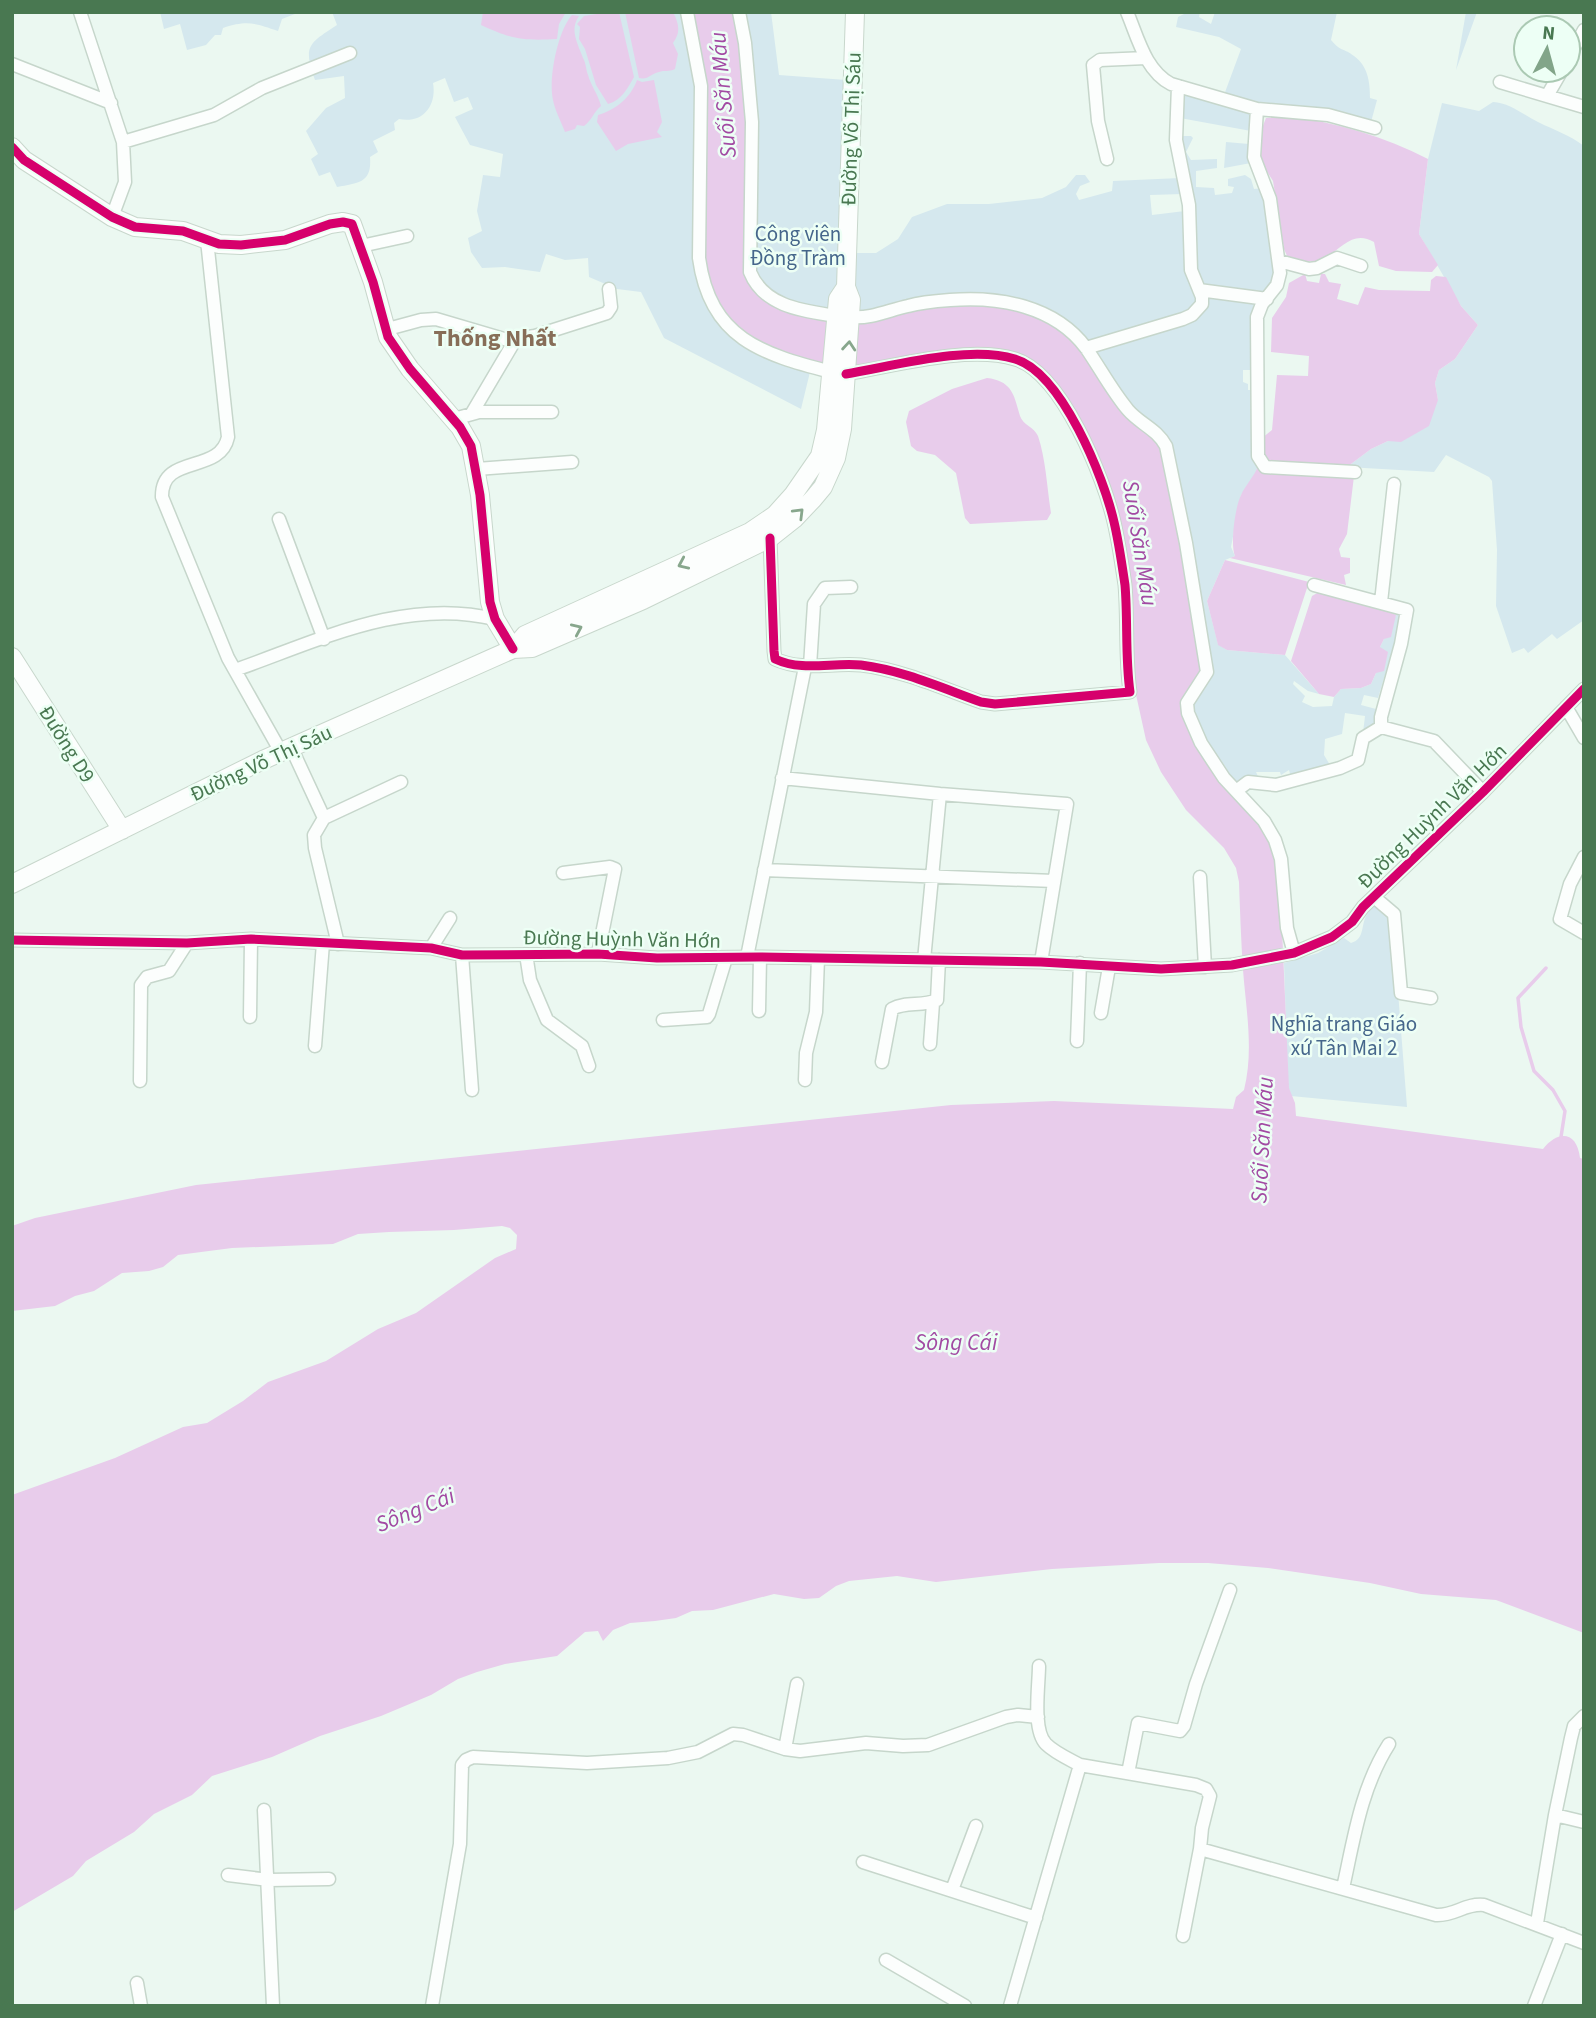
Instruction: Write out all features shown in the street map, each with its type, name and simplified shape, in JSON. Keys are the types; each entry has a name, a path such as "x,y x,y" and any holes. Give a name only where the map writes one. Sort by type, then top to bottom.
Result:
{"main road":[{"name":"Đường Võ Thị Sáu","path":"12,884 286,750 513,649 533,648 643,600 770,538 794,519 822,487 836,458 842,429 839,373 844,316 838,299 846,287 855,12"},
{"path":"12,148 24,160 112,217 135,227 183,231 225,245 267,243 343,222 352,224 361,246 384,330 410,369 454,419 471,446 477,469 490,602 495,619 513,649"},
{"name":"Đường Võ Thị Sáu","path":"513,649 525,635 726,544 775,515 803,483 820,456 839,373"},
{"name":"Đường D9","path":"12,657 122,830"}],"street":[{"path":"80,12 123,142 125,182 112,217"},
{"path":"687,12 701,86 699,258 701,275 711,303 735,331 765,352 839,373 958,355 979,355 1016,359 1046,379 1077,428 1114,520 1125,586 1130,692 995,704 981,702 881,669 860,665 808,666 784,663 775,659 770,538"},
{"path":"739,12 745,43 752,122 750,272 757,288 768,297 793,308 844,316 881,314 905,306 933,302 988,300 1014,304 1050,317 1086,348 1128,410 1162,437 1186,544 1207,672 1191,694 1187,703 1188,713 1201,743 1224,778 1264,821 1275,840 1282,859 1287,928 1294,953"},
{"path":"1127,12 1146,58 1160,77 1178,86 1257,108 1328,115 1375,128"},
{"path":"123,142 214,115 262,89 350,53"},
{"path":"1107,159 1098,121 1093,65 1100,60 1146,58"},
{"path":"12,64 111,103"},
{"path":"1500,82 1584,107"},
{"path":"1548,96 1554,84"},
{"path":"1086,348 1192,315 1202,304 1202,297 1191,270 1189,205 1176,140 1178,86"},
{"path":"1257,108 1254,157 1270,199 1280,279 1259,310 1256,327 1259,459 1265,467 1355,471"},
{"path":"361,246 407,236"},
{"path":"207,240 228,437 225,447 217,456 169,475 163,485 162,497 228,658 286,750 324,818"},
{"path":"1279,261 1309,269 1337,258 1361,266"},
{"path":"472,413 514,342 607,313 611,307 608,289"},
{"path":"1199,290 1267,299"},
{"path":"384,330 436,318 514,342"},
{"path":"454,419 472,413 552,412"},
{"path":"477,469 572,462"},
{"path":"1381,602 1394,484"},
{"path":"279,519 324,639"},
{"path":"1314,585 1406,610 1387,688 1381,727"},
{"path":"758,1011 753,957 764,870 808,666 816,600 825,588 851,587"},
{"path":"235,670 367,622 405,615 467,614 495,619"},
{"name":"Đường Huỳnh Văn Hớn","path":"12,940 187,943 251,939 431,948 462,955 598,954 1041,962 1161,969 1232,965 1294,953 1332,937 1352,922 1584,689"},
{"path":"1566,708 1584,738"},
{"path":"1236,791 1247,782 1276,785 1346,766 1359,758 1363,738 1381,727 1434,741 1483,792"},
{"path":"782,778 1068,804 1041,962"},
{"path":"338,944 314,835 324,818 401,782"},
{"path":"924,960 940,794"},
{"path":"1584,857 1570,884 1560,915 1563,922 1584,933"},
{"path":"563,873 610,867 615,870 598,954"},
{"path":"764,870 1054,881"},
{"path":"1200,877 1205,967"},
{"path":"1374,897 1394,914 1401,993 1431,998"},
{"path":"431,948 450,918"},
{"path":"250,1017 251,939"},
{"path":"140,1081 141,985 147,977 169,971 187,943"},
{"path":"315,1046 323,943"},
{"path":"526,954 530,980 547,1020 582,1046 589,1066"},
{"path":"462,955 472,1090"},
{"path":"663,1020 706,1017 726,958"},
{"path":"805,1080 806,1054 816,1012 818,958"},
{"path":"930,1044 933,1003 938,996 939,960"},
{"path":"1077,1041 1080,963"},
{"path":"1101,1013 1109,967"},
{"path":"882,1062 892,1009 904,1005 933,1003"},
{"path":"1128,1773 1138,1723 1181,1731 1184,1726 1230,1590"},
{"path":"1039,1666 1038,1717 1044,1742 1080,1765 1196,1784 1206,1789 1210,1796 1183,1936"},
{"path":"785,1749 797,1684"},
{"path":"1537,1923 1571,1738 1574,1726 1584,1716"},
{"path":"432,2006 455,1878 462,1823 463,1765 466,1760 473,1757 587,1763 676,1757 698,1752 733,1734 785,1749 816,1750 866,1742 903,1746 928,1745 1006,1717 1038,1717"},
{"path":"1343,1888 1366,1789 1375,1766 1389,1744"},
{"path":"1010,2006 1080,1765"},
{"path":"264,1810 272,2006"},
{"path":"1555,1815 1584,1822"},
{"path":"952,1890 976,1826"},
{"path":"1200,1849 1436,1915 1448,1916 1458,1913 1466,1906 1483,1905 1537,1923 1584,1943"},
{"path":"863,1862 1036,1918"},
{"path":"228,1875 268,1880 328,1879"},
{"path":"1534,2006 1562,1934"},
{"path":"886,1960 965,2006"},
{"path":"137,1983 141,2006"}],"green space":[{"path":"160,12 300,12 282,19 278,31 257,24 238,24 223,28 221,35 215,35 206,45 187,50 180,24 164,29"},
{"path":"332,12 683,12 696,89 695,265 700,288 712,316 725,329 747,343 810,372 801,409 664,338 641,292 617,289 589,277 588,258 565,260 546,254 540,272 505,267 482,268 471,252 468,238 482,231 477,211 483,175 500,177 503,154 470,145 455,117 473,109 468,97 454,102 445,78 433,83 433,99 421,116 408,120 399,119 394,123 395,130 373,141 378,152 370,157 369,172 363,180 337,187 330,172 319,176 311,159 318,154 306,131 326,108 345,98 344,76 315,80 309,60 314,42 337,25"},
{"name":"Công viên Đồng Tràm","path":"744,12 771,12 779,75 846,80 841,282 831,311 794,304 765,290 755,271"},
{"path":"1188,12 1200,12 1199,17 1211,24 1215,12 1337,12 1331,40 1359,60 1365,69 1370,98 1377,100 1371,122 1257,104 1224,95 1241,49 1219,37 1176,27 1178,17"},
{"path":"1466,12 1477,12 1456,70"},
{"path":"1182,91 1253,112 1251,131 1180,118"},
{"path":"1493,102 1511,107 1584,146 1584,620 1557,639 1552,634 1528,653 1524,648 1512,653 1496,606 1497,550 1492,481 1489,477 1446,455 1434,472 1347,467 1371,449 1388,441 1438,400 1435,383 1439,370 1455,359 1478,325 1461,306 1419,234 1428,159 1442,103 1479,111"},
{"path":"1181,136 1193,138 1186,152 1191,160 1217,159 1217,168 1196,171 1196,187 1214,188 1215,195 1232,193 1234,187 1228,186 1228,179 1245,175 1251,179 1254,189 1263,188 1277,275 1265,294 1202,286 1195,269"},
{"path":"1226,142 1249,144 1251,163 1224,168"},
{"path":"1076,175 1085,175 1090,182 1080,186 1076,194 1079,200 1112,191 1113,181 1180,178 1183,194 1150,195 1152,215 1185,211 1193,288 1258,302 1253,370 1243,370 1243,382 1248,384 1248,390 1253,390 1258,466 1254,477 1241,495 1231,547 1235,556 1225,560 1207,601 1218,644 1227,650 1285,655 1319,694 1308,691 1294,681 1293,684 1305,696 1302,702 1313,707 1332,706 1334,697 1341,689 1361,688 1371,684 1376,673 1380,647 1396,615 1388,613 1389,609 1400,611 1402,618 1378,698 1364,695 1361,705 1376,709 1374,724 1377,726 1363,733 1365,716 1345,713 1342,734 1325,739 1324,755 1330,765 1291,777 1289,770 1281,775 1280,772 1256,772 1260,781 1236,787 1223,772 1227,769 1221,760 1218,762 1205,742 1191,708 1211,672 1170,444 1165,434 1138,414 1087,343 858,313 850,253 876,253 898,239 912,217 947,204 989,204 1042,198 1066,187"},
{"name":"Nghĩa trang Giáo xứ Tân Mai 2","path":"1377,904 1392,915 1407,1107 1291,1096 1288,1085 1284,963 1318,953 1344,938 1351,943 1356,941 1366,917"}],"water":[{"path":"483,12 566,12 559,24 557,39 535,40 509,36 481,25"},
{"path":"619,12 634,77 621,97 608,104 596,85 585,49 579,39 580,27 577,24 584,16"},
{"path":"625,12 673,12 678,28 673,43 678,54 675,69 639,78"},
{"name":"Sông Cái","path":"692,12 735,12 748,120 749,282 759,296 807,316 906,311 959,304 1014,308 1047,321 1083,351 1162,447 1181,540 1202,671 1184,714 1264,827 1277,860 1289,1088 1295,1103 1296,1116 1543,1149 1555,1139 1566,1136 1575,1143 1580,1158 1584,1159 1584,1633 1496,1600 1421,1594 1370,1583 1268,1568 1208,1563 1052,1569 936,1582 897,1576 849,1581 819,1598 804,1599 774,1594 713,1610 692,1611 676,1618 630,1623 613,1630 603,1641 598,1631 585,1632 557,1656 505,1664 477,1672 381,1716 320,1736 272,1757 212,1776 192,1795 154,1814 134,1832 86,1861 73,1876 12,1912 12,1495 115,1458 183,1427 207,1423 268,1382 326,1361 378,1329 416,1313 495,1258 516,1249 517,1235 510,1228 502,1226 389,1232 358,1234 333,1244 232,1248 178,1255 163,1267 122,1273 94,1291 75,1296 55,1306 12,1311 12,1226 35,1218 196,1185 951,1105 1054,1101 1233,1109 1236,1097 1244,1090 1248,1030 1236,868 1224,848 1186,810 1161,772 1146,740 1133,681 1130,586 1082,427 1018,355 851,370 787,356 748,336 721,311 705,274"},
{"path":"572,15 579,16 575,37 601,106 584,126 577,125 575,129 565,132 554,104 552,80 555,55 562,32"},
{"path":"637,80 654,80 662,122 657,132 662,137 628,144 616,151 597,122 598,115 622,102"},
{"path":"1287,116 1360,132 1428,159 1419,234 1438,265 1432,272 1396,271 1379,266 1374,242 1365,238 1350,241 1317,261 1288,258 1284,249 1273,181 1263,165 1259,151 1261,131 1266,118"},
{"path":"1305,274 1307,281 1319,283 1321,274 1325,274 1329,282 1341,284 1337,299 1358,305 1365,287 1379,290 1430,291 1431,280 1436,276 1446,277 1461,306 1478,325 1455,359 1439,370 1435,383 1438,400 1429,426 1401,442 1388,441 1371,449 1347,467 1267,463 1262,456 1262,438 1272,430 1277,375 1308,376 1309,356 1271,352 1272,318 1286,297 1289,283"},
{"path":"987,378 1007,386 1014,396 1021,419 1038,436 1045,464 1051,513 1047,520 970,524 965,518 956,473 935,455 917,451 911,446 906,422 909,411 952,389"},
{"path":"1258,466 1354,476 1347,534 1339,549 1341,557 1350,558 1350,573 1344,575 1346,585 1230,558 1235,556 1233,535 1239,501"},
{"path":"1225,560 1309,582 1285,655 1227,650 1218,645 1207,601"},
{"path":"1319,592 1380,608 1396,615 1391,637 1384,639 1380,647 1388,652 1384,671 1376,673 1371,684 1361,688 1341,689 1334,697 1319,694 1291,661 1312,596"}],"waterway":[{"path":"1546,968 1518,998 1521,1027 1534,1071 1553,1090 1565,1111 1561,1137"}],"cycle path":[{"path":"12,147 24,160 112,217 135,227 183,231 219,244 241,245 285,240 330,224 352,224 373,282 388,337 410,369 460,427 471,446 480,495 490,602 495,619 513,649"},
{"path":"770,538 775,659 796,665 850,664 876,667 922,680 981,702 995,704 1130,692 1125,585 1114,522 1091,455 1064,405 1049,384 1032,368 1015,359 976,354 931,358 846,374"},
{"path":"12,940 187,943 251,939 431,948 462,955 598,954 657,958 1041,962 1161,969 1232,965 1294,953 1332,937 1352,922 1363,907 1483,792 1584,689"}],"district":[{"name":"Thống Nhất","path":"495,338"}],"water label":[{"name":"Suối Săn Máu","path":"723,95"},
{"name":"Suối Săn Máu","path":"1140,543"},
{"name":"Suối Săn Máu","path":"1262,1140"}]}
